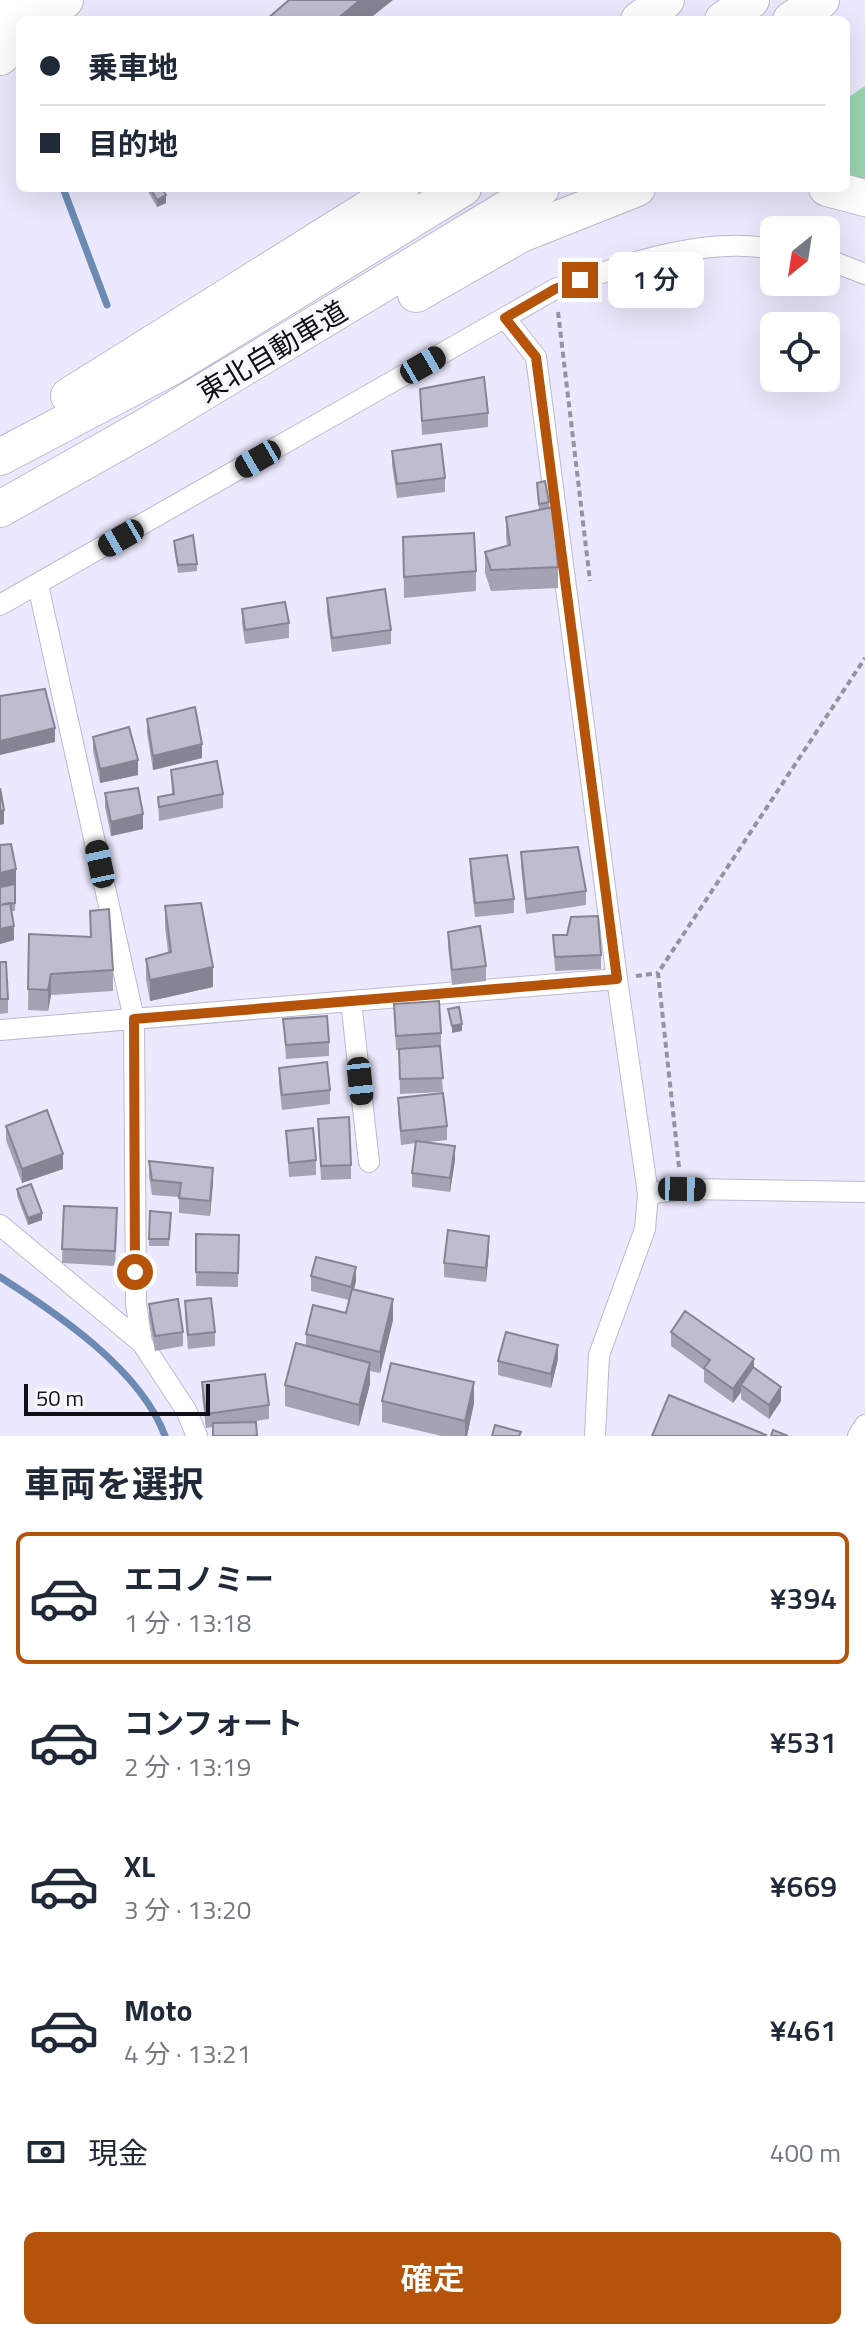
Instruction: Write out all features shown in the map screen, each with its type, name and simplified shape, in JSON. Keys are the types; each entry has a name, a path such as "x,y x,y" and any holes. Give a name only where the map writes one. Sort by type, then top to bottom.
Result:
{"highway":[{"path":"0,19 29,0"},
{"path":"47,16 65,0"},
{"path":"644,16 666,0"},
{"path":"729,16 751,0"},
{"path":"797,16 821,0"},
{"path":"0,57 16,43"},
{"path":"0,439 395,192"},
{"name":"東北自動車道","path":"0,457 173,366 456,192"},
{"name":"東北自動車道","path":"0,509 147,426 534,192"},
{"path":"147,426 322,348 521,234 627,192"},
{"path":"842,192 865,198"}],"street":[{"path":"0,605 555,289 630,263 698,250 760,247"},
{"path":"840,264 865,274"},
{"path":"505,318 536,357 648,1194 645,1229 599,1355 595,1436"},
{"path":"38,585 134,1019 136,1304 142,1343"},
{"path":"0,1030 617,979"},
{"path":"351,1001 369,1162"},
{"path":"648,1194 682,1189 865,1192"},
{"path":"0,1225 142,1343 186,1410 197,1436"},
{"path":"858,1436 865,1425"}],"path":[{"path":"682,1189 658,973 865,658"}],"green space":[{"path":"865,86 865,186 850,182 850,96"}],"building":[{"path":"289,0 360,0 341,16 271,16"},
{"path":"152,192 164,192 166,195 157,200"},
{"path":"484,377 488,413 422,421 420,389"},
{"path":"441,444 445,478 397,484 392,451"},
{"path":"545,481 549,502 539,504 537,483"},
{"path":"553,507 558,567 491,570 485,552 510,545 506,517"},
{"path":"474,533 476,571 404,577 403,537"},
{"path":"193,535 197,564 178,565 174,541"},
{"path":"385,589 391,630 332,638 327,598"},
{"path":"285,602 289,623 245,630 242,609"},
{"path":"45,689 55,728 0,741 0,696"},
{"path":"195,707 202,744 153,756 147,719"},
{"path":"129,727 138,760 100,769 93,737"},
{"path":"217,761 223,794 159,807 158,797 174,794 171,770"},
{"path":"0,788 4,810 0,811"},
{"path":"138,788 143,814 111,822 105,793"},
{"path":"11,844 16,869 0,873 0,845"},
{"path":"578,847 586,891 526,899 521,852"},
{"path":"507,855 514,899 475,903 470,859"},
{"path":"15,884 15,903 0,905 0,887"},
{"path":"10,903 14,926 0,929 0,905"},
{"path":"201,903 213,967 150,980 146,959 171,952 165,906"},
{"path":"109,909 113,970 51,974 48,990 28,989 29,934 91,937 90,911"},
{"path":"598,916 601,955 555,957 553,935 567,935 571,917"},
{"path":"480,926 486,966 452,970 448,932"},
{"path":"0,962 6,962 8,999 0,999"},
{"path":"439,1001 441,1033 396,1036 394,1004"},
{"path":"459,1007 462,1024 452,1026 448,1009"},
{"path":"327,1016 329,1042 286,1045 283,1019"},
{"path":"440,1046 443,1078 400,1079 399,1049"},
{"path":"327,1062 330,1090 282,1095 279,1068"},
{"path":"443,1093 447,1126 401,1131 398,1098"},
{"path":"47,1110 63,1154 22,1169 6,1126"},
{"path":"349,1117 351,1165 321,1166 318,1119"},
{"path":"313,1128 316,1160 289,1163 286,1131"},
{"path":"416,1141 455,1146 450,1178 412,1173"},
{"path":"149,1161 213,1168 210,1201 179,1198 181,1183 152,1180"},
{"path":"31,1184 42,1213 28,1218 17,1189"},
{"path":"64,1206 117,1208 115,1251 62,1249"},
{"path":"150,1211 171,1213 169,1239 149,1239"},
{"path":"448,1230 489,1236 486,1268 444,1263"},
{"path":"196,1234 239,1235 238,1273 196,1272"},
{"path":"316,1257 356,1267 351,1287 311,1276"},
{"path":"352,1289 393,1299 380,1352 306,1334 313,1305 346,1313"},
{"path":"211,1298 215,1332 188,1335 185,1301"},
{"path":"178,1299 183,1332 155,1336 149,1304"},
{"path":"685,1311 754,1359 733,1389 704,1368 710,1360 671,1332"},
{"path":"506,1332 558,1345 551,1374 498,1361"},
{"path":"296,1343 370,1363 359,1405 285,1385"},
{"path":"391,1363 474,1382 465,1421 382,1401"},
{"path":"753,1367 781,1387 769,1405 741,1385"},
{"path":"265,1374 269,1405 206,1414 202,1382"},
{"path":"669,1395 766,1435 652,1436"},
{"path":"256,1422 257,1436 213,1436 213,1423"},
{"path":"495,1425 521,1432 519,1436 492,1436"},
{"path":"773,1430 788,1436 771,1436"}],"waterway":[{"path":"65,192 107,305"},
{"path":"0,1277 71,1326 118,1366 153,1412 165,1436"}],"route":[{"path":"135,1272 134,1019 617,979 536,357 505,318 555,289 580,280"}]}
